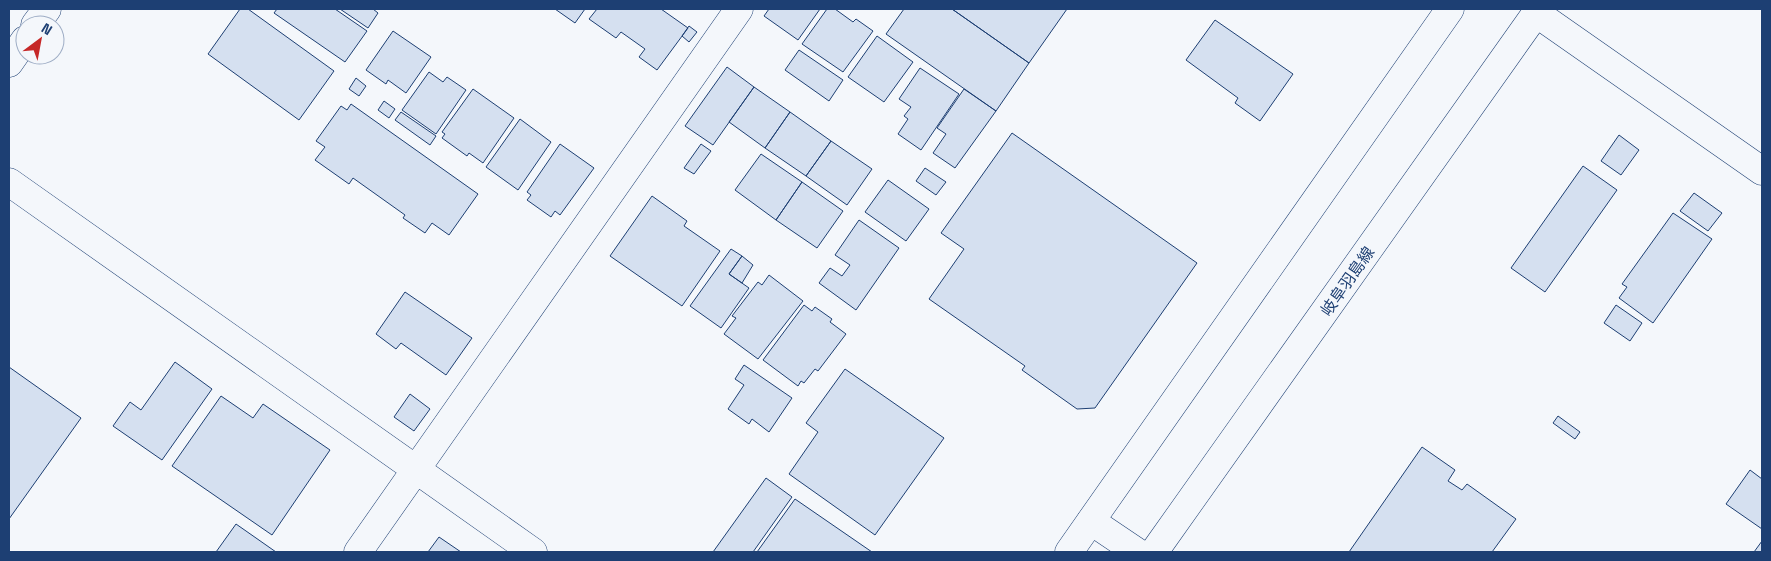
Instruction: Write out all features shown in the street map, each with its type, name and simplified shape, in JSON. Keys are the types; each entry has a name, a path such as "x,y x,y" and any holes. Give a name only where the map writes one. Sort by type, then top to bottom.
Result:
{"street":[{"path":"358,552 739,9"},
{"path":"1069,552 1450,9"},
{"path":"1538,11 1762,171"},
{"name":"岐阜羽島線","path":"1154,552 1538,11"},
{"path":"9,182 533,552"},
{"path":"1091,521 1137,552"}],"building":[{"path":"240,9 248,9 334,71 299,120 208,54"},
{"path":"277,9 335,9 367,31 345,62 274,13"},
{"path":"340,9 373,9 378,13 368,28"},
{"path":"555,9 585,9 575,23"},
{"path":"597,9 661,9 688,28 657,70 639,57 645,49 621,32 616,38 589,19"},
{"path":"769,9 820,9 798,40 764,16"},
{"path":"827,9 835,9 853,22 856,19 873,31 843,72 802,44"},
{"path":"904,9 952,9 1029,63 996,111 886,34"},
{"path":"952,9 1067,9 1029,63"},
{"path":"1215,20 1293,74 1260,121 1235,103 1238,98 1186,60"},
{"path":"689,26 697,32 689,42 682,36"},
{"path":"393,31 431,57 406,93 388,80 386,84 366,70"},
{"path":"877,36 913,62 884,102 848,77"},
{"path":"799,50 843,80 829,101 785,70"},
{"path":"727,67 754,87 713,145 685,126"},
{"path":"920,68 959,94 921,150 898,134 908,119 904,116 911,107 899,99"},
{"path":"429,72 443,82 447,77 466,90 436,134 402,110"},
{"path":"356,78 366,86 359,96 349,89"},
{"path":"754,87 790,112 765,148 729,122"},
{"path":"473,89 514,118 483,163 469,153 467,156 442,138 445,134 442,132"},
{"path":"964,89 996,111 955,168 933,153 946,134 937,128"},
{"path":"384,101 395,109 389,118 378,110"},
{"path":"351,104 478,194 449,235 432,223 425,233 403,218 405,215 353,178 349,184 315,160 325,147 316,141 341,106 347,110"},
{"path":"401,112 436,136 430,145 395,120"},
{"path":"790,112 831,141 806,176 765,148"},
{"path":"520,119 551,142 518,190 486,167"},
{"path":"1012,133 1197,263 1095,408 1077,409 1022,370 1025,366 929,299 964,249 941,233"},
{"path":"1619,135 1639,150 1621,175 1601,161"},
{"path":"831,141 872,169 847,205 806,176"},
{"path":"560,144 594,168 560,215 555,211 551,217 527,200 531,195 527,192"},
{"path":"701,144 711,151 694,174 684,168"},
{"path":"761,154 802,182 776,220 735,190"},
{"path":"1583,166 1617,190 1545,292 1511,268"},
{"path":"925,168 946,182 936,195 916,181"},
{"path":"888,180 929,209 906,241 865,212"},
{"path":"802,182 843,211 817,248 776,220"},
{"path":"1694,193 1722,213 1708,231 1680,211"},
{"path":"652,196 687,221 684,226 720,251 682,306 610,256"},
{"path":"1673,213 1712,239 1653,323 1619,298 1627,287 1622,284"},
{"path":"859,220 899,248 856,310 819,283 830,268 842,276 850,265 835,255"},
{"path":"731,249 742,256 729,274 749,288 721,328 690,306"},
{"path":"742,256 753,265 742,283 729,274"},
{"path":"769,275 803,301 758,359 724,334 736,318 732,316 758,282 762,285"},
{"path":"405,292 472,338 446,375 401,343 396,349 376,334"},
{"path":"804,305 812,311 815,307 832,319 830,322 846,334 818,371 815,369 804,383 801,381 798,386 763,360"},
{"path":"1616,305 1642,323 1630,341 1604,323"},
{"path":"175,362 212,389 162,460 113,426 130,402 141,410"},
{"path":"744,365 792,398 769,432 752,419 749,424 728,409 744,385 735,379"},
{"path":"9,367 81,418 9,519"},
{"path":"845,369 944,438 875,535 789,474 818,432 806,423"},
{"path":"410,394 430,409 414,431 394,417"},
{"path":"221,396 253,418 263,404 330,450 272,535 172,466"},
{"path":"1558,416 1580,432 1575,439 1553,423"},
{"path":"1422,447 1455,470 1448,481 1462,490 1467,484 1516,519 1492,552 1349,552"},
{"path":"1750,470 1762,479 1762,529 1726,504"},
{"path":"766,478 792,497 753,552 713,552"},
{"path":"795,499 872,552 757,552"},
{"path":"236,524 276,552 216,552"},
{"path":"439,537 461,552 428,552"},
{"path":"1762,541 1762,552 1754,552"}]}
